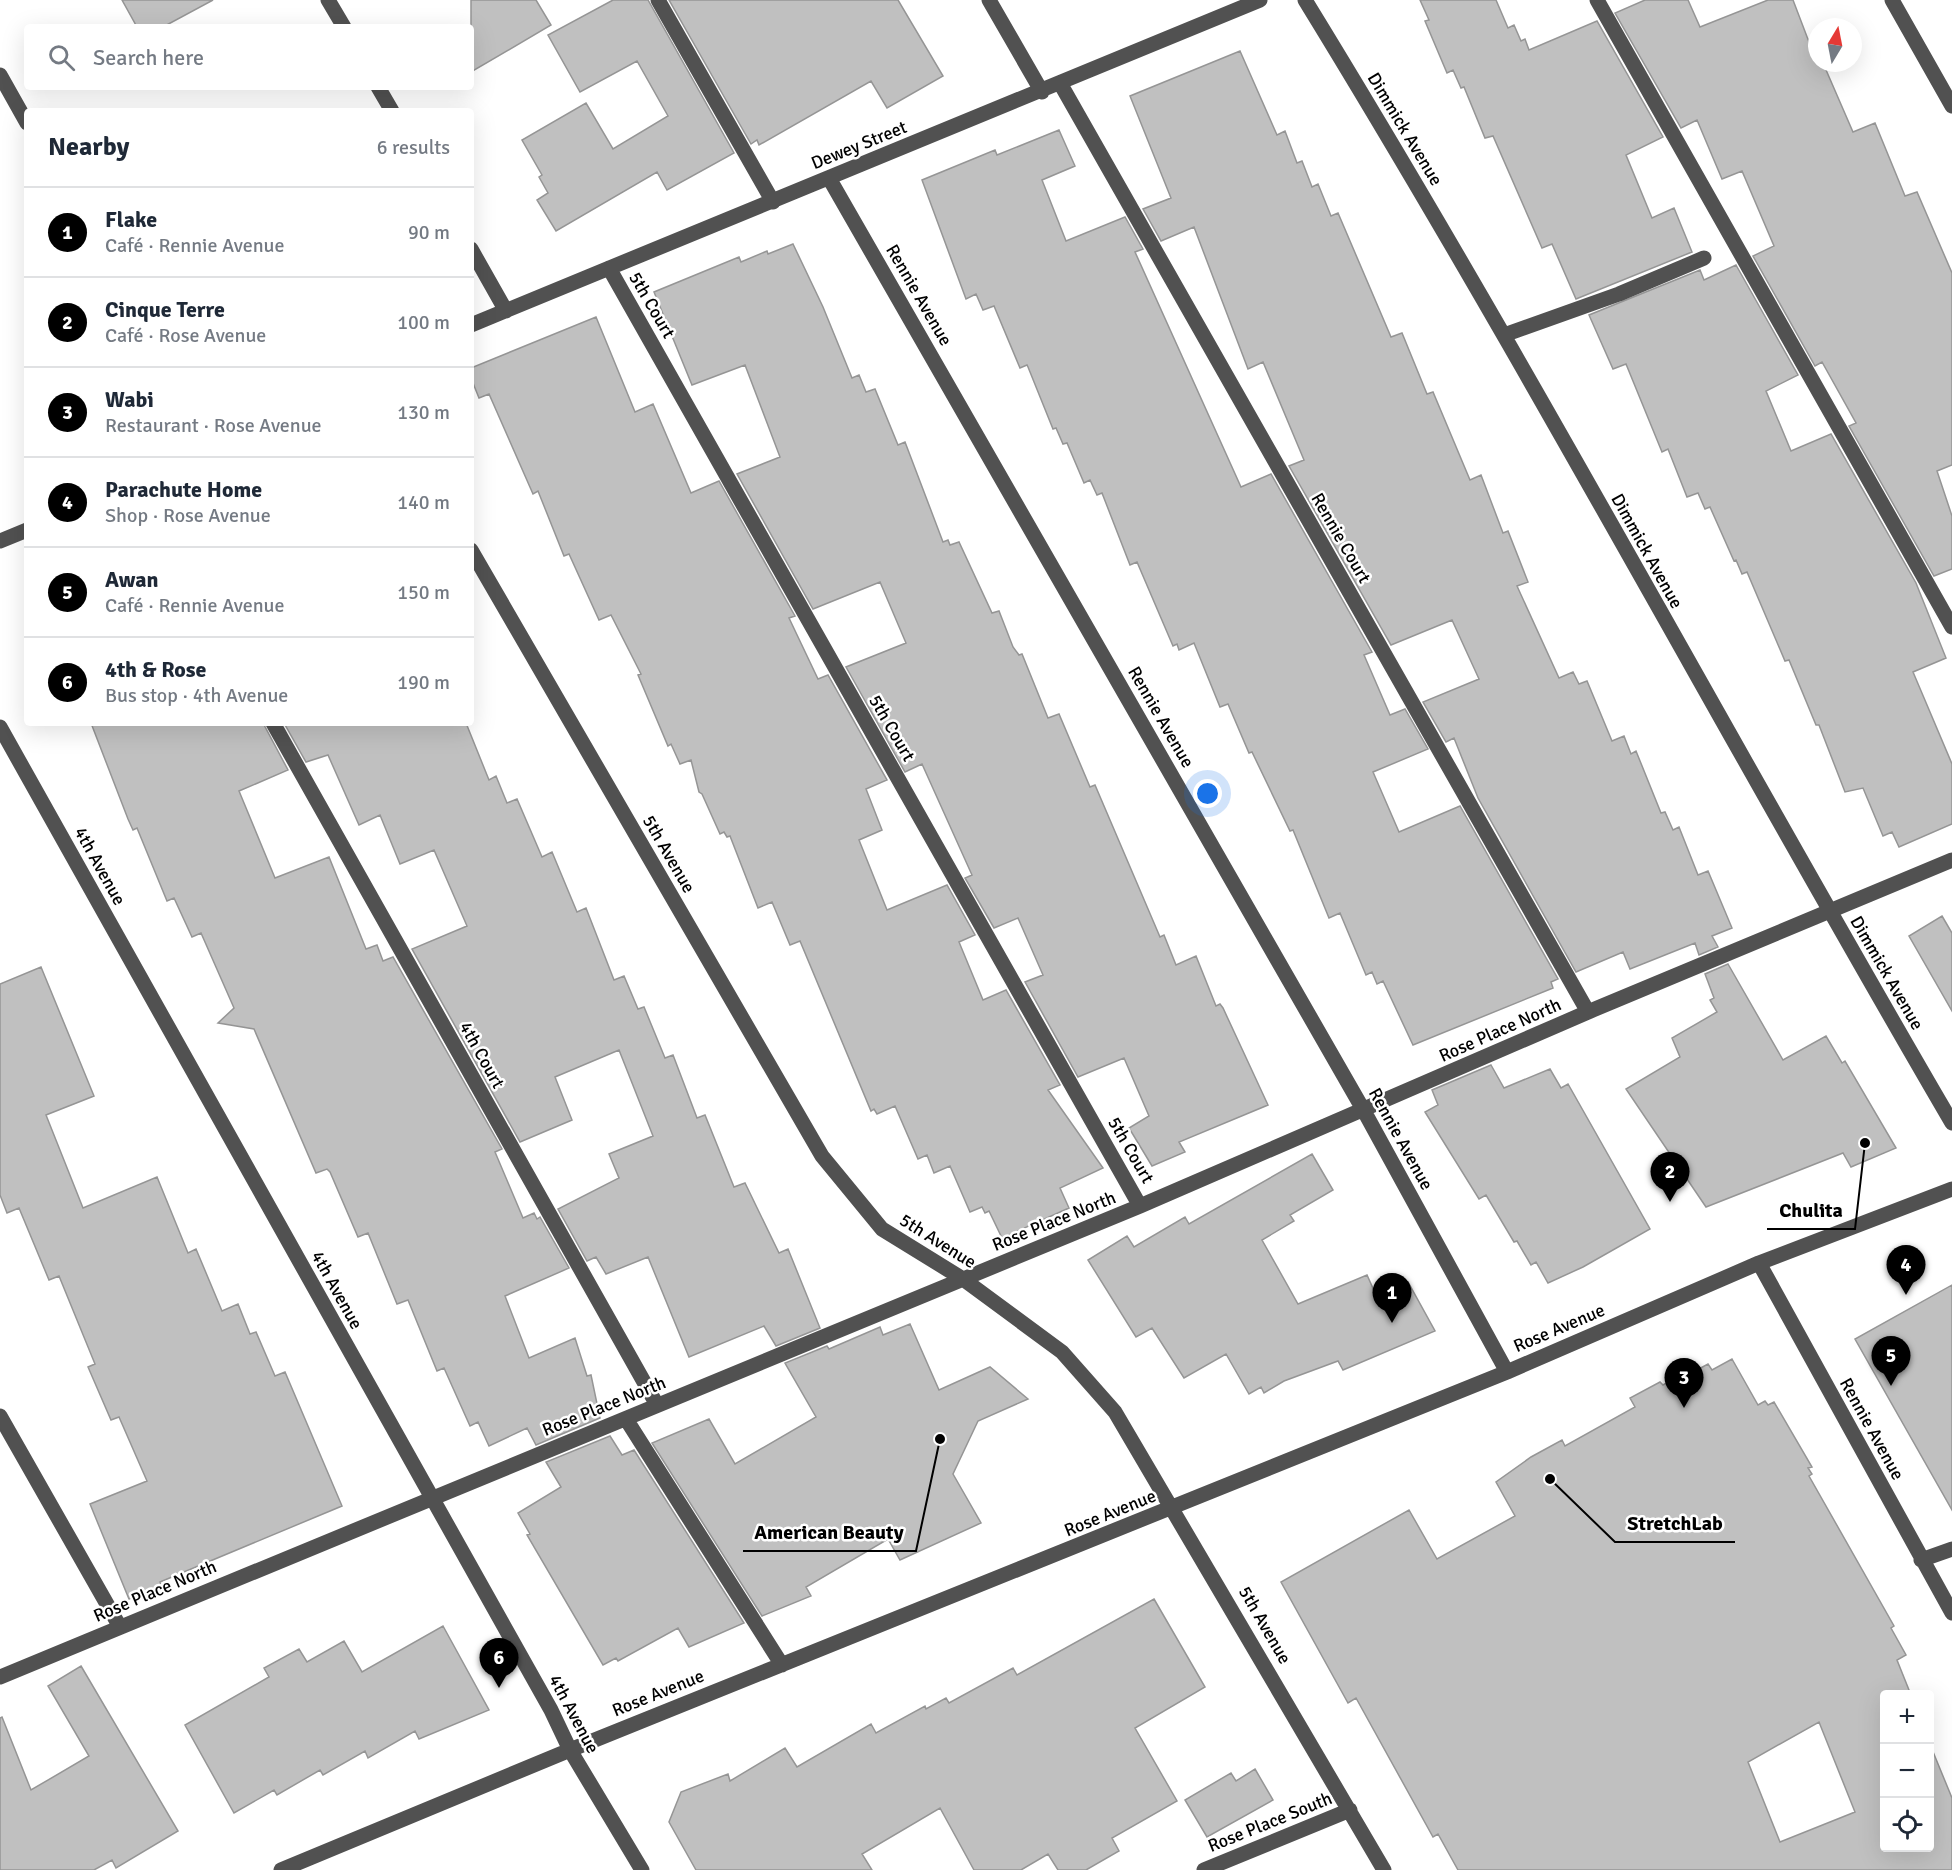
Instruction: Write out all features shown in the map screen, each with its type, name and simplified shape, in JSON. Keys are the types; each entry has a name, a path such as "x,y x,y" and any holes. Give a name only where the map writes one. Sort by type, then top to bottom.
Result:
{"street":[{"path":"328,0 342,24"},
{"path":"658,0 773,202"},
{"path":"989,0 1042,92"},
{"name":"Dewey Street","path":"474,324 1042,92 1260,0"},
{"name":"Dimmick Avenue","path":"1305,0 1504,335 1828,912 1952,1123"},
{"path":"1597,0 1952,627"},
{"path":"1892,0 1952,106"},
{"path":"0,75 24,118"},
{"name":"Rennie Court","path":"1060,84 1588,1012"},
{"path":"380,90 390,108"},
{"name":"Rennie Avenue","path":"829,178 1364,1111 1506,1372"},
{"path":"474,254 506,311"},
{"path":"1504,335 1619,294 1704,258"},
{"name":"5th Court","path":"609,268 1140,1206"},
{"path":"0,541 24,531"},
{"name":"5th Avenue","path":"474,555 822,1156 882,1229 963,1279 1062,1352 1115,1412 1384,1870"},
{"name":"4th Court","path":"275,726 657,1405"},
{"name":"4th Avenue","path":"0,727 551,1710 570,1750 642,1870"},
{"name":"Rose Place North","path":"0,1677 1140,1206 1364,1111 1588,1012 1952,860"},
{"name":"Rose Avenue","path":"281,1870 570,1750 1172,1509 1506,1372 1759,1263 1952,1189"},
{"name":"Rennie Avenue","path":"1759,1263 1952,1613"},
{"path":"0,1416 120,1628"},
{"path":"626,1419 782,1665"},
{"path":"1921,1560 1952,1549"},
{"name":"Rose Place South","path":"1204,1870 1350,1810"}],"building":[{"path":"122,0 213,0 169,24 135,24"},
{"path":"471,0 536,0 551,25 474,70 474,24 471,24"},
{"path":"613,0 648,0 734,153 667,190 657,172 556,231 537,200 548,193 539,177 542,175 522,140 586,103 613,149 668,116 637,61 580,92 548,35"},
{"path":"669,0 898,0 943,76 887,108 871,81 759,145 757,140 751,144"},
{"path":"1420,0 1496,0 1508,28 1514,25 1521,41 1525,39 1529,50 1597,21 1663,137 1626,155 1652,218 1674,208 1692,252 1576,299 1552,244 1542,248 1493,136 1485,138 1464,87 1461,88 1453,70 1447,73 1425,21 1429,20"},
{"path":"1645,0 1688,0 1700,27 1768,0 1793,0 1808,39 1808,72 1827,72 1853,132 1875,123 1905,196 1917,192 1952,273 1952,465 1937,471 1952,516 1952,569 1934,576 1849,426 1856,423 1822,362 1815,366 1753,256 1774,246 1742,171 1722,179 1697,120 1681,128 1615,13"},
{"path":"1240,51 1277,135 1285,131 1297,163 1302,161 1312,187 1318,184 1331,216 1338,213 1391,337 1402,333 1427,394 1433,392 1470,480 1481,475 1503,533 1508,531 1528,582 1517,586 1559,678 1573,672 1579,684 1587,681 1612,741 1624,736 1631,754 1636,751 1661,813 1665,812 1673,830 1679,827 1698,875 1708,871 1732,928 1712,936 1718,947 1699,955 1695,943 1630,969 1623,952 1576,972 1478,798 1454,738 1446,742 1423,702 1479,679 1452,620 1391,645 1289,466 1304,460 1263,362 1248,369 1194,227 1161,241 1143,209 1171,198 1130,96"},
{"path":"1059,130 1075,166 1042,180 1066,241 1125,217 1143,249 1135,252 1241,487 1271,474 1372,652 1364,655 1390,715 1405,709 1428,749 1373,772 1399,832 1460,806 1558,979 1551,982 1553,988 1413,1045 1383,981 1377,984 1372,972 1366,975 1340,913 1329,918 1293,830 1290,831 1252,752 1249,753 1228,704 1220,707 1194,643 1179,650 1177,644 1173,646 1137,562 1130,565 1102,493 1097,495 1090,480 1084,483 1067,443 1063,444 1056,428 1053,429 1027,365 1020,368 994,306 983,310 976,294 966,299 922,180 995,150 997,155"},
{"path":"793,244 823,307 852,378 859,375 866,392 875,389 898,445 905,442 943,542 948,540 950,545 959,542 992,613 999,611 1013,647 1019,655 1022,654 1048,718 1059,714 1090,787 1095,785 1160,937 1164,935 1176,965 1196,956 1216,1006 1220,1004 1223,1008 1268,1105 1179,1142 1185,1152 1152,1166 1129,1128 1149,1116 1124,1058 1078,1077 1025,982 1043,975 1018,918 994,928 965,878 972,875 922,764 905,772 846,667 906,643 880,582 813,609 737,474 780,457 745,365 692,385 654,292 739,257 741,262 767,251 768,254"},
{"path":"1736,265 1798,375 1766,391 1791,451 1831,434 1916,583 1946,658 1913,672 1952,764 1952,824 1899,847 1892,832 1883,836 1863,788 1845,792 1819,725 1816,725 1789,660 1785,661 1747,572 1742,574 1736,560 1734,561 1710,507 1705,509 1698,493 1687,497 1668,449 1662,452 1626,364 1613,369 1589,315 1700,270 1704,280"},
{"path":"596,317 635,412 653,404 691,493 719,481 795,616 789,618 818,679 828,675 887,780 866,789 882,830 859,840 887,910 947,885 975,935 959,942 983,1000 1006,990 1060,1085 1048,1090 1103,1168 1060,1188 1069,1208 1002,1238 989,1211 985,1213 982,1207 970,1212 950,1166 934,1173 927,1155 918,1159 895,1106 877,1114 874,1109 871,1111 800,941 790,945 772,902 758,908 730,836 727,837 724,832 720,834 699,792 691,760 680,764 671,744 668,746 638,675 641,674 611,615 599,620 569,554 564,556 538,491 533,494 489,394 479,398 474,386 474,367"},
{"path":"92,726 265,726 288,770 239,791 275,878 329,857 366,949 377,945 383,961 393,957 502,1149 495,1152 523,1218 534,1213 537,1219 540,1217 569,1268 505,1296 529,1358 575,1338 587,1376 591,1375 600,1418 536,1445 527,1428 489,1446 478,1422 470,1426 444,1368 437,1371 408,1300 397,1304 368,1233 358,1237 330,1172 327,1169 316,1173 254,1029 218,1023 234,1008 201,933 192,937 174,898 167,901 137,828 133,830"},
{"path":"286,726 467,726 489,780 496,776 507,803 517,799 542,857 552,852 577,912 586,908 614,980 624,976 638,1009 644,1007 665,1058 673,1055 697,1118 705,1115 734,1187 745,1183 779,1253 788,1249 820,1328 776,1346 764,1326 689,1357 648,1257 606,1274 596,1257 587,1261 558,1209 619,1178 609,1154 653,1136 619,1050 555,1077 572,1120 520,1142 412,949 467,926 434,850 400,864 380,815 359,825 328,755 306,762"},
{"path":"1942,916 1952,933 1952,1011 1909,936"},
{"path":"1728,964 1783,1060 1826,1036 1842,1063 1845,1061 1896,1148 1851,1167 1843,1153 1706,1207 1626,1089 1680,1057 1672,1038 1717,1012 1710,1000 1714,998 1705,974"},
{"path":"41,967 94,1096 46,1115 83,1208 157,1177 188,1253 196,1249 222,1311 238,1304 250,1334 256,1332 275,1376 285,1372 342,1506 160,1582 161,1586 129,1599 90,1504 147,1481 119,1417 111,1420 88,1367 95,1364 59,1276 49,1280 19,1208 7,1213 0,1195 0,984"},
{"path":"1491,1065 1504,1088 1550,1069 1561,1088 1568,1084 1650,1229 1583,1267 1548,1283 1536,1262 1531,1265 1517,1241 1514,1242 1486,1195 1479,1199 1425,1112 1438,1105 1432,1090"},
{"path":"1312,1154 1333,1190 1290,1215 1294,1221 1262,1240 1298,1304 1367,1275 1376,1295 1408,1282 1435,1331 1343,1370 1338,1361 1284,1381 1264,1393 1261,1387 1249,1394 1226,1354 1184,1378 1152,1328 1136,1337 1088,1260 1127,1236 1134,1247 1185,1217 1189,1224"},
{"path":"1952,1285 1952,1510 1855,1339"},
{"path":"910,1324 939,1390 990,1367 1028,1399 978,1421 953,1474 981,1523 900,1560 888,1539 806,1587 811,1596 762,1616 652,1443 709,1419 735,1464 816,1417 785,1363 827,1346 829,1349 880,1327 883,1335"},
{"path":"1732,1359 1758,1405 1765,1401 1768,1405 1774,1402 1812,1467 1808,1468 1812,1474 1809,1476 1894,1626 1891,1628 1906,1655 1897,1660 1909,1690 1880,1690 1880,1852 1934,1852 1934,1754 1952,1798 1952,1870 1458,1870 1438,1834 1433,1837 1356,1698 1348,1703 1281,1582 1409,1510 1437,1559 1515,1516 1496,1482 1531,1457 1562,1440 1565,1446 1635,1407 1630,1398 1660,1382 1663,1385 1682,1374 1684,1377 1708,1364 1712,1370","holes":["1819,1722 1855,1812 1780,1842 1748,1762"]},
{"path":"610,1436 622,1455 634,1450 744,1623 689,1647 678,1628 618,1661 616,1658 603,1665 527,1535 530,1534 518,1513 561,1487 546,1462"},
{"path":"1154,1599 1205,1687 1135,1728 1177,1801 1112,1838 1119,1851 1086,1870 1058,1870 1048,1854 1021,1870 974,1870 940,1808 862,1854 872,1870 696,1870 669,1822 681,1792 728,1774 730,1781 785,1748 797,1767 871,1724 876,1733 925,1706 926,1709 946,1698 949,1703 1013,1668 1017,1675"},
{"path":"443,1626 489,1710 419,1739 415,1731 368,1758 365,1751 323,1775 320,1770 277,1795 274,1790 234,1813 185,1725 269,1677 264,1668 299,1649 307,1662 344,1641 362,1672"},
{"path":"81,1666 178,1831 116,1868 112,1860 94,1870 0,1870 0,1718 2,1717 31,1790 89,1756 48,1686"},
{"path":"1255,1769 1273,1800 1207,1837 1185,1800 1231,1773 1236,1781"}],"place":[{"name":"Chulita","path":"1865,1143"},
{"name":"Cinque Terre","path":"1670,1202"},
{"name":"Parachute Home","path":"1906,1295"},
{"name":"Flake","path":"1392,1323"},
{"name":"Awan","path":"1891,1386"},
{"name":"Wabi","path":"1684,1408"},
{"name":"American Beauty","path":"940,1439"},
{"name":"StretchLab","path":"1550,1479"},
{"name":"4th & Rose","path":"499,1688"}]}
